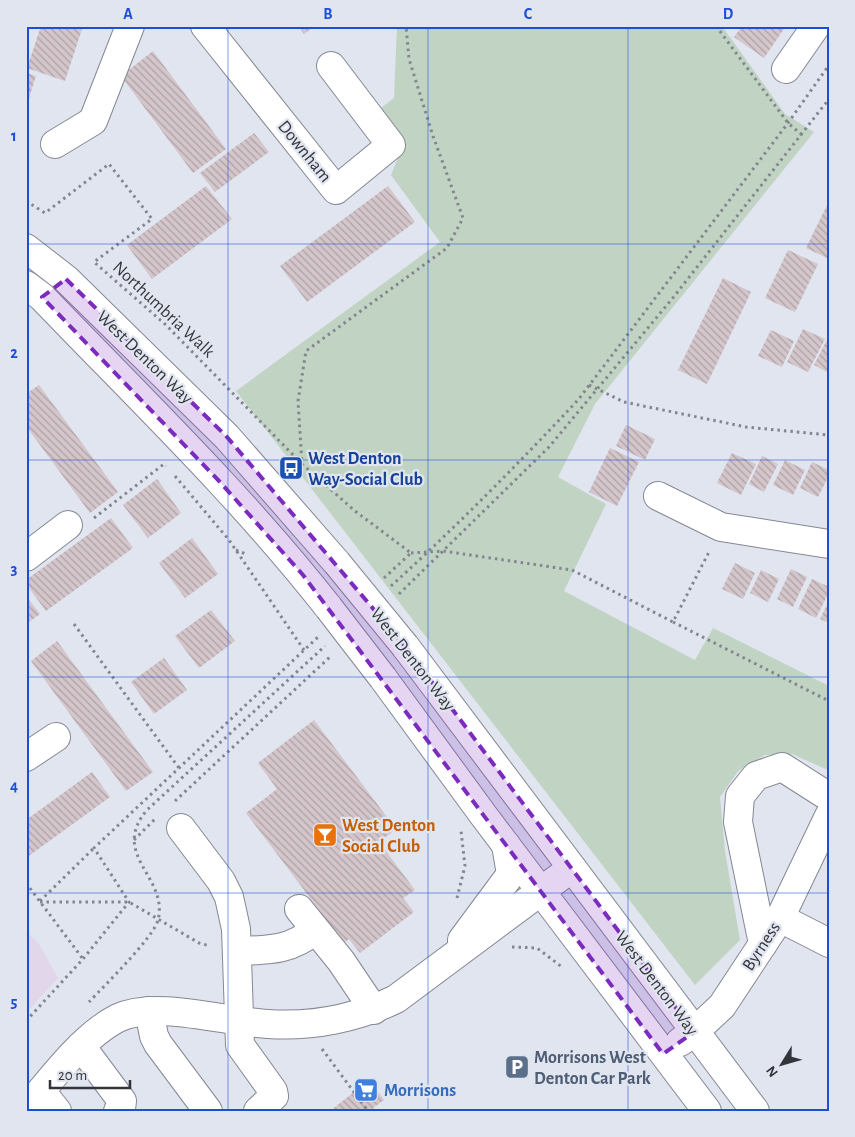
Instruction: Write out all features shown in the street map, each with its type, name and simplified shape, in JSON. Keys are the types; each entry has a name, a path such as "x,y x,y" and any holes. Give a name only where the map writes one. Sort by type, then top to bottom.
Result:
{"street":[{"path":"55,144 93,121 130,26"},
{"name":"Downham","path":"205,26 336,190 391,145 332,66"},
{"path":"786,69 816,26"},
{"name":"West Denton Way","path":"26,248 66,279 227,436 336,563 405,646 754,1111"},
{"path":"31,297 66,279"},
{"name":"West Denton Way","path":"31,297 220,482 303,575 326,620 383,678 505,844 707,1111"},
{"path":"658,496 721,527 829,544"},
{"path":"26,557 68,525"},
{"path":"26,757 56,737"},
{"path":"762,944 738,822 740,796 756,776 782,767 829,797"},
{"path":"171,816 221,882 230,897 236,929 240,1045 273,1091 274,1096 258,1111"},
{"name":"Byrness","path":"664,1054 694,1032 722,1006 780,918 829,816"},
{"path":"443,965 511,874 505,844"},
{"path":"42,1103 81,1046 104,1026 119,1017 149,1011 268,1024 322,1022 374,1010 396,999 572,868"},
{"path":"299,909 363,991 374,1010"},
{"path":"780,918 829,943"},
{"path":"237,951 279,949 306,938 316,930"},
{"path":"149,1011 154,1036 158,1044 208,1111"},
{"path":"81,1046 122,1101 121,1108 118,1111"}],"path":[{"path":"406,26 409,59 433,136 463,218 447,248 306,351 298,401 302,464 355,511 410,553 443,551 572,570 829,701"},
{"path":"716,26 788,123 802,135"},
{"path":"386,590 427,553 541,440 589,385 788,123 829,65"},
{"path":"396,597 550,447 672,299 829,99"},
{"name":"Northumbria Walk","path":"26,201 45,213 108,164 152,219 94,262 166,326 302,464"},
{"path":"589,385 624,402 746,427 829,435"},
{"path":"68,525 80,528 164,464 229,540 304,650"},
{"path":"673,622 721,527"},
{"path":"381,581 410,553"},
{"path":"40,902 94,848 304,650 326,620"},
{"path":"74,624 179,768"},
{"path":"86,1006 152,934 159,918 159,905 155,890 135,851 134,840 139,820 147,810 330,642"},
{"path":"134,840 171,816 338,650"},
{"path":"94,848 129,902"},
{"path":"26,883 83,959"},
{"path":"40,902 129,902 200,943 214,948 237,951"},
{"path":"26,1021 83,959 129,902"},
{"path":"298,1023 330,1058 368,1111"}],"highlighted area":[{"path":"66,279 227,437 405,646 694,1032 663,1054 303,575 220,482 42,297"}],"shaded area":[{"path":"26,931 39,944 58,978 26,1013"}],"green space":[{"path":"397,26 722,26 785,114 814,132 595,404 558,477 606,504 564,591 695,660 713,628 829,686 828,770 792,754 765,755 738,771 720,797 725,851 740,940 695,985 236,391 440,242 391,175 404,143 381,108 394,98"}],"building":[{"path":"41,26 83,26 65,81 27,68"},
{"path":"298,26 315,26 304,34"},
{"path":"742,26 786,26 764,58 734,37"},
{"path":"153,51 226,149 193,173 121,76"},
{"path":"26,73 36,76 27,104 26,104"},
{"path":"254,133 269,152 215,192 200,173"},
{"path":"206,186 232,219 152,279 127,245"},
{"path":"388,186 415,222 307,302 280,266"},
{"path":"829,201 829,259 806,248"},
{"path":"788,250 818,264 795,312 765,298"},
{"path":"723,278 751,292 707,384 678,370"},
{"path":"803,329 825,339 808,372 787,362"},
{"path":"771,330 794,341 782,367 758,356"},
{"path":"829,336 829,373 814,365"},
{"path":"39,385 118,492 90,513 26,426 26,394"},
{"path":"626,425 655,439 645,460 616,446"},
{"path":"610,448 639,462 617,506 589,492"},
{"path":"732,453 756,464 741,495 717,483"},
{"path":"762,456 778,464 764,492 749,484"},
{"path":"785,460 805,470 793,495 773,485"},
{"path":"812,462 829,470 829,475 818,497 800,488"},
{"path":"157,479 181,513 148,538 123,505"},
{"path":"111,518 133,548 46,611 26,584 26,580"},
{"path":"192,538 218,574 185,598 159,563"},
{"path":"735,563 755,573 743,599 722,589"},
{"path":"791,569 807,577 793,607 777,599"},
{"path":"761,570 779,579 768,602 750,593"},
{"path":"812,579 829,587 829,592 816,618 798,609"},
{"path":"26,596 40,614 26,624"},
{"path":"829,601 829,623 820,619"},
{"path":"211,610 235,641 199,668 175,636"},
{"path":"57,641 153,772 126,791 31,661"},
{"path":"164,658 187,690 154,714 131,682"},
{"name":"West Denton Social Club","path":"314,720 396,829 379,842 415,890 403,898 414,912 360,953 349,939 344,943 246,813 277,789 258,763"},
{"path":"92,772 110,797 26,858 26,820"},
{"name":"Morrisons","path":"369,1080 384,1100 373,1108 375,1111 330,1111"}],"place":[{"name":"West Denton Way-Social Club","path":"291,468"},
{"name":"West Denton Social Club","path":"325,835"},
{"name":"Morrisons West Denton Car Park","path":"517,1067"},
{"name":"Morrisons","path":"366,1090"}]}
